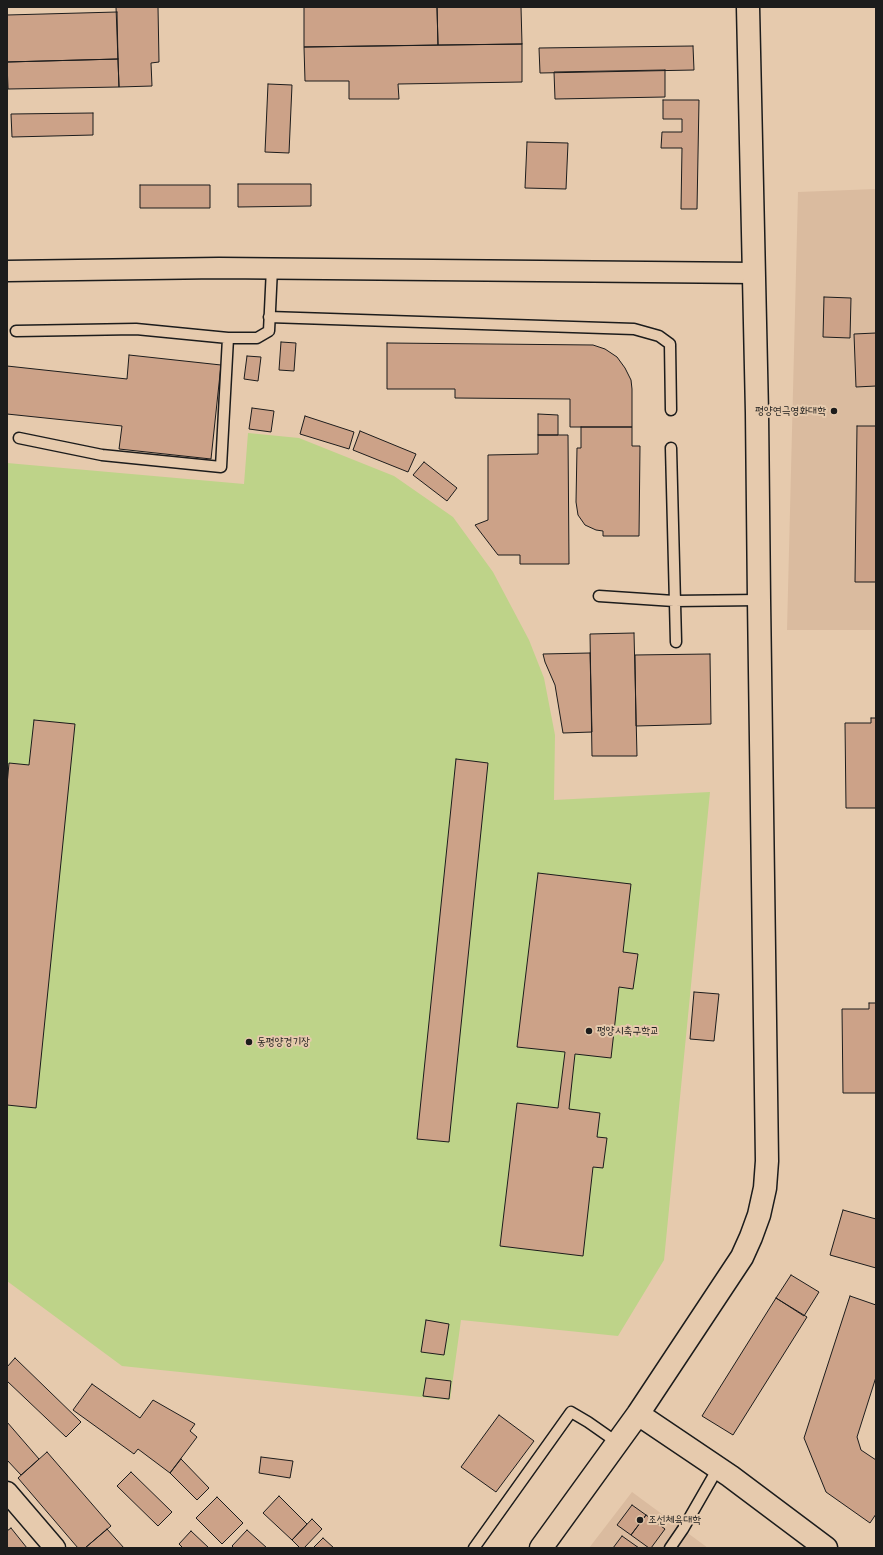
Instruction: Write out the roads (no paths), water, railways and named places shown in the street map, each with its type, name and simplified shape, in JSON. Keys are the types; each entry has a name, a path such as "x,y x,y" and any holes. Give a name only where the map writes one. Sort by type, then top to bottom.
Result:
{"street":[{"path":"541,1548 618,1443 742,1257 759,1215 765,1188 767,1161 758,600 757,421 748,7"},
{"path":"7,271 272,268 754,273"},
{"path":"638,1414 718,1468 826,1548"},
{"path":"10,1500 55,1548"}],"lane":[{"path":"16,331 136,329 228,338 257,338 268,332 272,268"},
{"path":"269,318 634,329 660,336 670,344 671,410"},
{"path":"19,438 102,455 221,467 228,338"},
{"path":"671,448 676,642"},
{"path":"599,596 674,601 758,600"},
{"path":"474,1548 571,1412 618,1443"},
{"path":"670,1548 683,1529 718,1468"}],"place":[{"name":"평양연극영화대학","path":"834,411"},
{"name":"평양시축구학교","path":"589,1031"},
{"name":"동평양경기장","path":"249,1042"},
{"name":"조선체육대학","path":"640,1520"}]}
